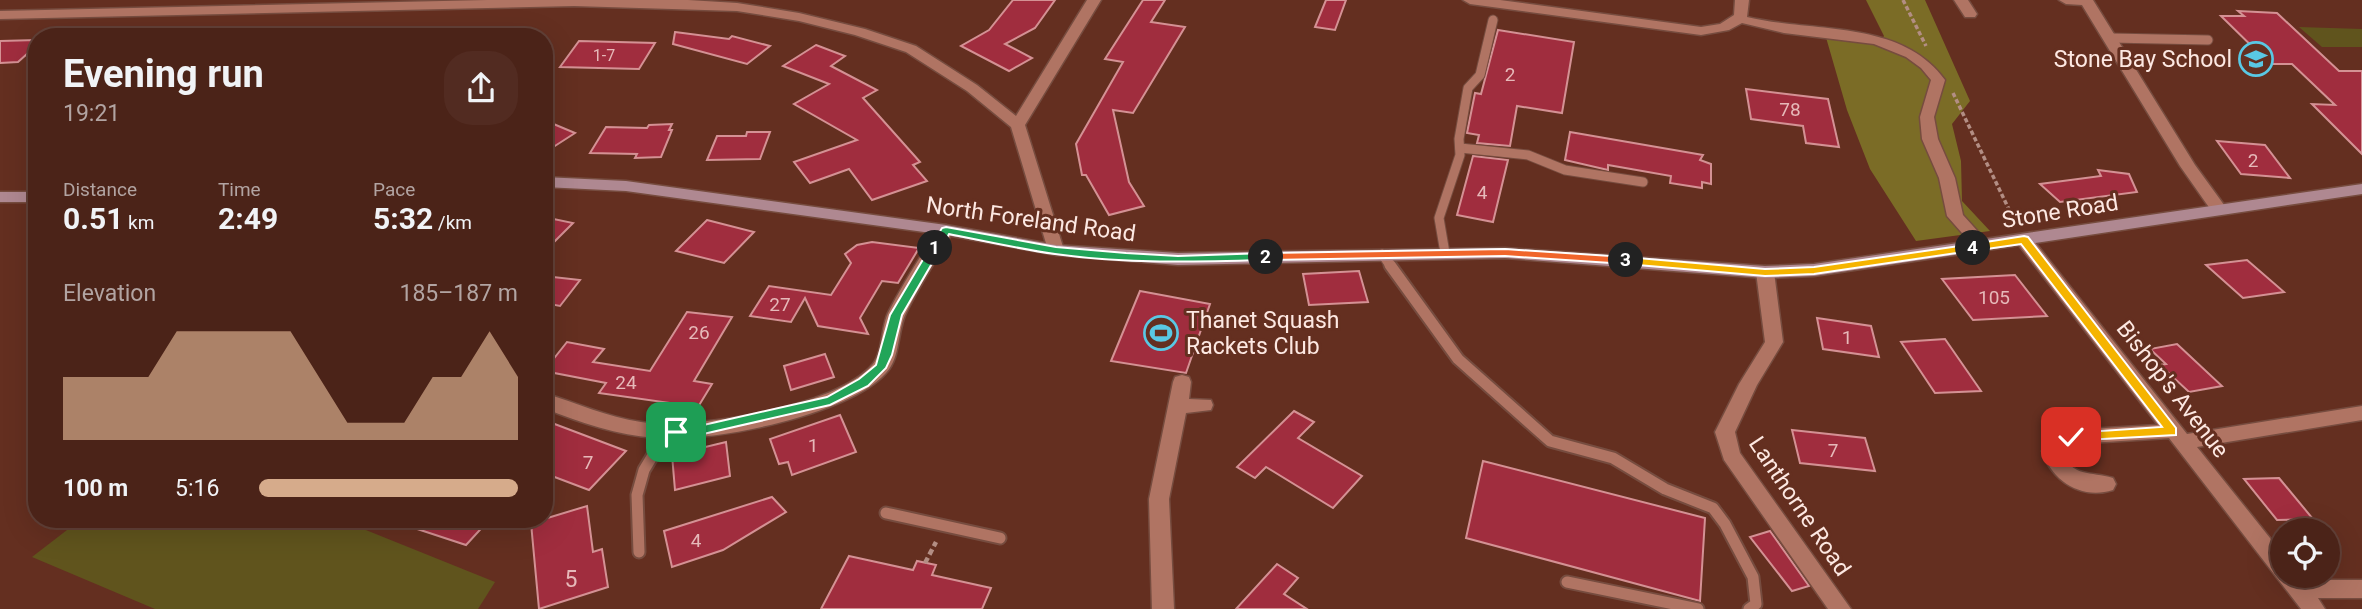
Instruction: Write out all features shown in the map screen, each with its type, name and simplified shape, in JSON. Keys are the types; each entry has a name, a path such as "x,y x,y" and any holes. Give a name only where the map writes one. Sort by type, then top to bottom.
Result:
{"main road":[{"name":"North Foreland Road","path":"553,182 626,186 946,230 1056,250 1178,259 1445,253 1571,256 1765,272"},
{"name":"Stone Road","path":"1765,272 1814,271 2362,189"},
{"path":"0,197 28,197"}],"street":[{"path":"1018,125 1094,0"},
{"path":"1470,0 1701,31 1730,26 1740,19 1744,8 1742,0"},
{"path":"1961,0 1970,14"},
{"path":"2066,0 2087,1 2188,166 2219,209"},
{"path":"0,15 411,3 595,1 737,7 799,17 860,32 911,50 972,88 1018,125 1056,250"},
{"path":"1740,19 1773,28 1873,39 1897,46 1931,68 1938,80 1927,117 1930,139 1947,177 1955,216 1983,246"},
{"path":"553,404 597,421 667,432 699,430 830,401 863,383 880,368 896,315 946,230"},
{"name":"Bishop's Avenue","path":"2024,240 2270,554"},
{"name":"Lanthorne Road","path":"1765,272 1774,342 1748,384 1726,432 1731,455 1839,609"},
{"path":"1163,609 1164,584 1158,515 1165,462 1179,407 1182,382"},
{"path":"1179,407 1204,405"},
{"path":"2106,484 2071,479 2055,467 2052,451 2057,443 2071,437 2177,437 2362,413"},
{"path":"2340,587 2362,589"},
{"path":"2298,588 2314,609"}],"lane":[{"path":"1445,253 1439,218 1460,155 1468,88 1480,75 1493,20"},
{"path":"2111,38 2208,40"},
{"path":"1460,148 1528,155 1565,170 1643,182"},
{"path":"1381,254 1458,359 1550,441 1614,458 1665,489 1713,508 1725,524 1754,577 1756,604 1749,609"},
{"path":"639,552 637,495 644,470 667,432"},
{"path":"886,513 1000,538"},
{"path":"1567,582 1698,609"}],"path":[{"path":"1959,103 2024,240"}],"shaded area":[{"path":"1866,0 1925,0 1970,101 1952,124 1961,161 1962,201 1990,231 1916,241 1870,169 1847,110 1825,34 1879,43 1884,36"},
{"path":"2299,27 2362,29 2362,47 2322,47"},
{"path":"70,528 361,528 495,582 478,609 155,609 32,557"}],"building":[{"path":"1013,0 1055,0 1035,28 1005,44 1032,58 1009,71 961,46 989,30"},
{"path":"1143,0 1165,0 1151,22 1185,27 1133,113 1113,110 1129,182 1144,206 1109,215 1086,175 1082,175 1076,144 1123,62 1105,59"},
{"path":"1326,0 1346,0 1335,30 1315,27"},
{"path":"2238,11 2277,13 2339,71 2362,71 2362,154 2312,104 2335,105 2292,64 2270,64 2221,16 2244,16"},
{"path":"1498,30 1574,42 1562,113 1517,106 1510,146 1477,143 1479,135 1467,133 1475,93 1481,94"},
{"path":"675,32 729,39 732,36 770,46 747,64 673,44"},
{"path":"28,40 28,53 18,62 0,63 0,41"},
{"path":"579,41 655,43 639,69 560,67"},
{"path":"816,45 845,56 831,66 877,90 863,98 920,162 913,165 927,181 872,200 849,169 810,183 794,162 857,140 794,104 829,84 783,66"},
{"path":"1746,89 1828,99 1839,147 1806,143 1803,126 1751,119"},
{"path":"553,124 575,133 553,147"},
{"path":"672,124 661,157 635,158 637,154 590,153 606,127 647,128 649,125"},
{"path":"747,132 770,132 760,159 707,160 717,136 746,136"},
{"path":"1570,132 1703,155 1700,160 1711,164 1711,184 1702,182 1702,188 1670,183 1671,176 1608,165 1608,170 1565,160"},
{"path":"2217,141 2265,145 2290,178 2241,174"},
{"path":"1473,156 1508,160 1493,222 1457,215"},
{"path":"2098,170 2129,174 2137,192 2060,202 2040,184 2101,176"},
{"path":"553,219 573,223 553,243"},
{"path":"707,220 754,232 724,263 676,251"},
{"path":"872,242 919,248 898,283 882,281 860,318 868,334 818,326 805,298 791,322 750,316 769,286 831,295 851,263 845,254 857,245"},
{"path":"2247,260 2284,292 2243,298 2206,265"},
{"path":"1359,271 1368,302 1309,305 1303,274"},
{"path":"2015,275 2047,316 1973,320 1942,279"},
{"path":"553,277 580,280 560,306 553,305"},
{"name":"Thanet Squash Rackets Club","path":"1140,291 1210,304 1186,373 1111,361"},
{"path":"687,312 732,317 694,381 712,384 698,407 599,393 606,383 553,373 553,360 567,342 604,349 593,362 650,371"},
{"path":"1817,318 1871,326 1879,357 1823,349"},
{"path":"1945,339 1981,391 1935,393 1901,342"},
{"path":"2177,344 2222,386 2189,392 2160,365 2166,364 2150,349"},
{"path":"825,354 834,377 791,390 784,366"},
{"path":"1294,411 1314,422 1298,438 1362,476 1333,508 1266,467 1255,478 1237,467"},
{"path":"840,415 856,452 792,475 788,462 779,464 770,439"},
{"path":"553,423 626,451 589,490 553,476"},
{"path":"1792,430 1865,438 1875,471 1800,463"},
{"path":"726,442 730,476 675,490 672,455"},
{"path":"1483,461 1705,518 1700,601 1466,538"},
{"path":"2279,478 2312,518 2275,518 2244,479"},
{"path":"772,497 786,512 723,550 672,567 664,531"},
{"path":"587,506 593,552 602,549 608,587 539,609 531,528 553,528 553,516"},
{"path":"414,528 482,528 466,545"},
{"path":"1770,531 1809,586 1792,591 1750,537"},
{"path":"849,556 913,570 917,561 936,565 932,575 991,588 982,609 821,609"},
{"path":"1277,564 1298,578 1284,594 1307,609 1236,609"}],"place":[{"name":"Stone Bay School","path":"2256,59"},
{"name":"Thanet Squash Rackets Club","path":"1161,333"}],"route":[{"path":"676,432 699,430 830,401 863,383 880,368 896,315 946,230 1056,250 1126,257 1178,259 1505,253 1765,272 1814,271 2024,240 2172,431 2071,437"}]}
